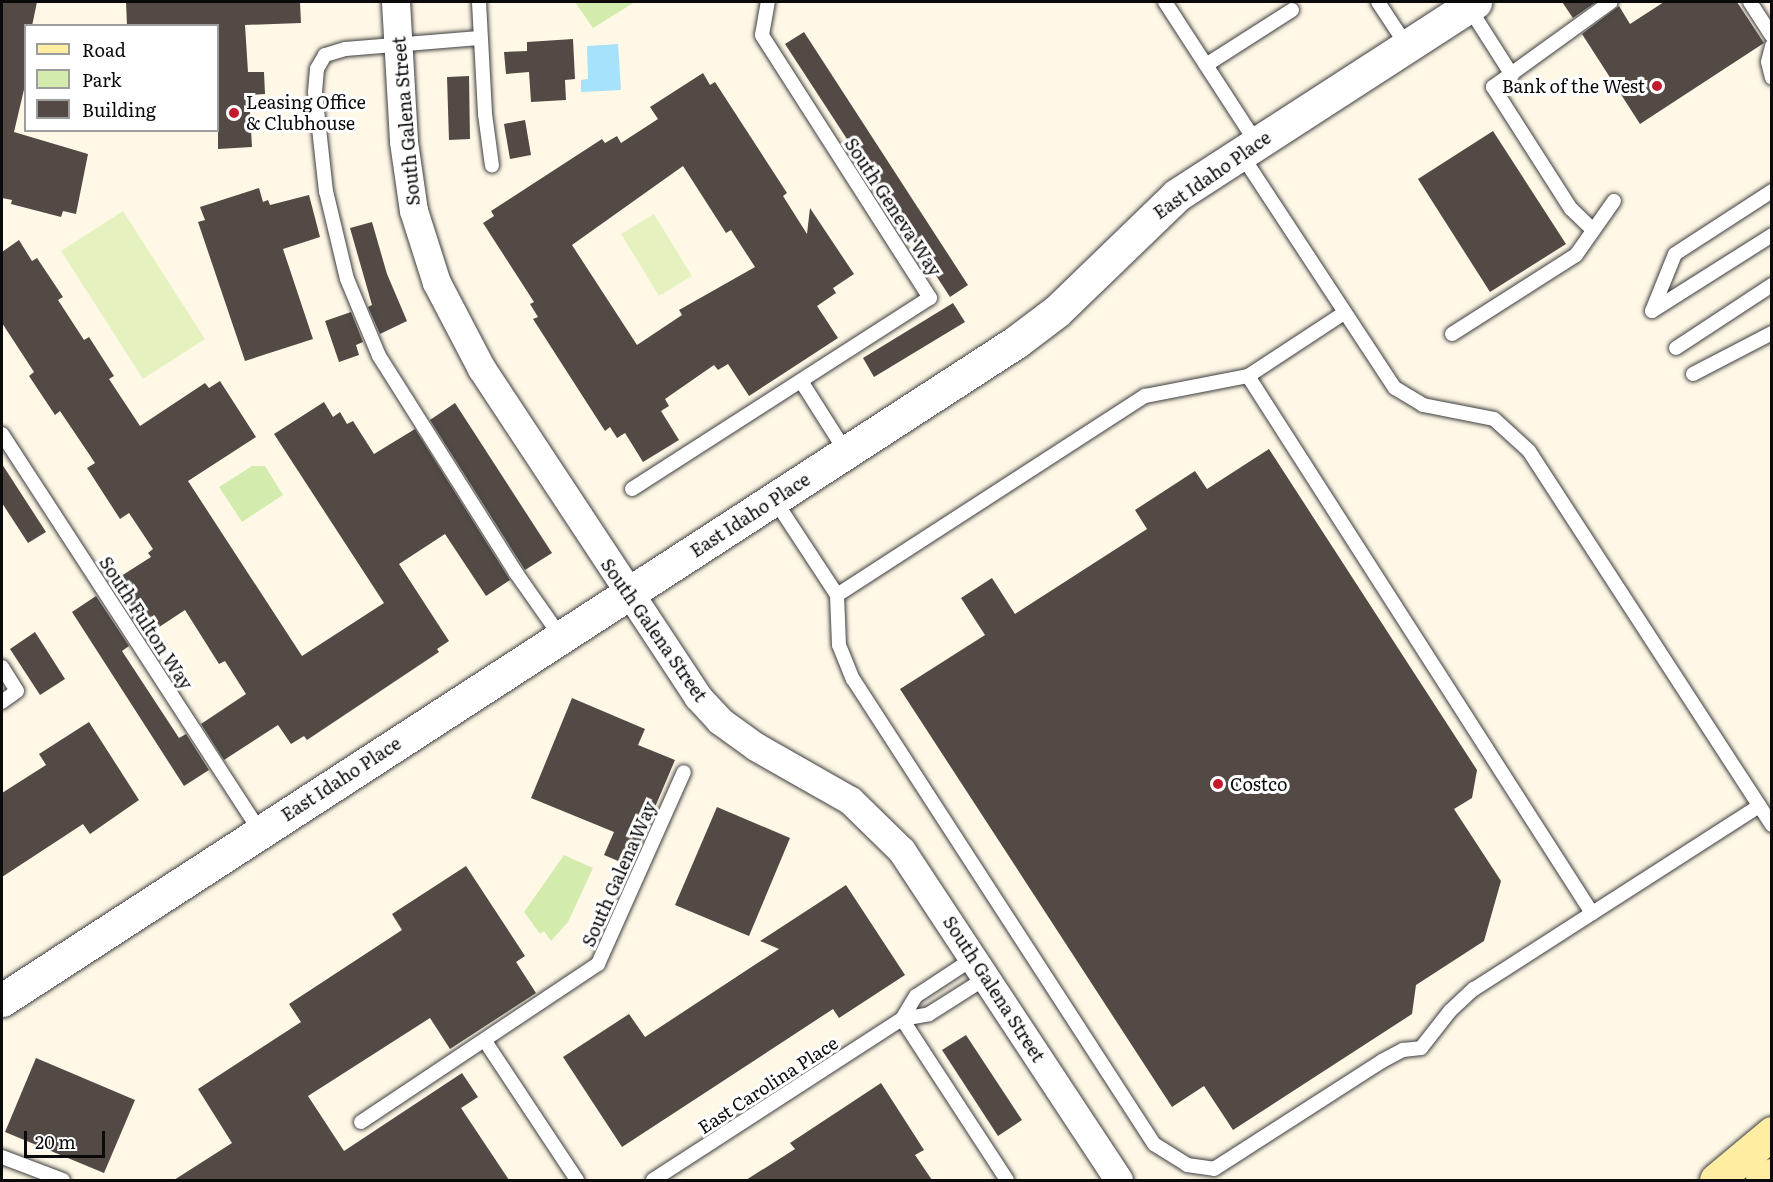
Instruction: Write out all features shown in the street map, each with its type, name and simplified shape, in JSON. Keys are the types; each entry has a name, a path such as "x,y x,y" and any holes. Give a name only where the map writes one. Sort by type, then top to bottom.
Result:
{"main road":[{"path":"1716,1180 1772,1133"},
{"path":"1761,1180 1772,1175"}],"street":[{"name":"South Galena Street","path":"396,2 408,185 420,237 436,284 482,369 627,595 690,688 720,721 756,747 851,801 880,825 920,874 1119,1180"},
{"name":"East Idaho Place","path":"2,1000 1036,328 1075,294 1157,211 1248,148 1472,4"}],"lane":[{"path":"479,2 479,38 492,166"},
{"name":"South Geneva Way","path":"632,489 930,298 762,35 768,2"},
{"path":"1166,2 1206,65 1248,148 1344,313 1400,393 1423,405 1494,419 1529,451 1772,825"},
{"path":"1378,2 1407,46"},
{"path":"1593,230 1571,209 1493,87 1611,2"},
{"path":"1750,2 1772,36"},
{"path":"1472,4 1512,75"},
{"path":"1206,65 1292,10"},
{"path":"479,38 339,50 325,55 317,69 315,92 326,191 337,243 354,300 379,356 522,582 561,637"},
{"path":"1772,46 1768,65 1772,78"},
{"path":"1772,191 1675,254 1652,311 1772,235"},
{"path":"1452,334 1576,255 1614,201"},
{"path":"1676,348 1772,285"},
{"path":"837,596 1145,396 1248,376 1344,313"},
{"path":"1693,375 1772,333"},
{"path":"1248,376 1592,913"},
{"path":"801,381 846,452"},
{"name":"South Fulton Way","path":"2,434 260,832"},
{"path":"774,499 837,596 838,645 853,679 1154,1144 1187,1166 1214,1169 1382,1061 1403,1050 1421,1048 1464,997 1759,806"},
{"path":"2,667 17,692 2,702"},
{"name":"South Galena Way","path":"361,1122 577,981 604,956 684,772"},
{"name":"East Carolina Place","path":"902,1019 916,996 980,968"},
{"name":"East Carolina Place","path":"653,1180 902,1019 929,1014 980,968"},
{"path":"902,1019 1007,1180"},
{"path":"485,1041 576,1180"},
{"path":"2,1157 63,1180"}],"green space":[{"path":"575,2 635,2 593,28"},
{"path":"123,211 205,339 143,379 61,251"},
{"path":"654,214 692,276 659,296 621,234"},
{"path":"252,466 265,466 283,495 242,522 219,487"},
{"path":"564,855 593,868 568,922 551,941 544,931 540,934 524,912"}],"water":[{"path":"618,44 621,90 581,92 581,80 588,79 587,46"}],"building":[{"path":"2,2 37,2 32,24 24,24 24,90 14,132 88,154 76,214 63,211 61,217 11,204 12,200 2,198"},
{"path":"126,2 300,2 301,23 245,25 248,72 264,72 265,94 249,95 252,147 218,149 219,24 127,24"},
{"path":"1562,2 1596,2 1573,18"},
{"name":"Bank of the West","path":"1664,2 1737,2 1764,43 1640,124 1582,34 1619,6 1630,24"},
{"path":"804,32 968,285 950,297 785,44"},
{"path":"573,39 575,79 565,80 566,100 531,102 529,72 506,74 504,52 527,51 527,42"},
{"path":"703,73 710,85 715,82 787,193 783,196 807,234 810,208 854,274 833,288 836,293 817,306 838,338 749,396 728,364 718,370 714,365 665,399 669,406 661,411 679,440 643,462 625,433 617,438 610,427 605,431 533,319 538,317 530,304 534,302 483,223 494,216 491,211 602,139 605,143 617,136 621,143 658,119 650,107","holes":["683,166 726,233 731,230 755,267 679,310 682,315 637,345 572,245"]},
{"path":"469,76 470,139 449,140 447,77"},
{"path":"525,120 531,155 510,159 504,124"},
{"path":"1493,131 1566,244 1490,292 1418,179"},
{"path":"259,188 263,202 268,200 270,205 309,195 320,237 283,249 313,339 245,361 198,222 205,220 200,207"},
{"path":"372,222 387,274 407,321 380,334 368,307 372,305 350,228"},
{"path":"19,240 32,261 37,258 63,297 58,300 84,340 89,337 114,376 109,379 140,426 205,383 209,388 220,381 256,437 188,481 302,656 384,603 274,434 324,402 333,417 340,412 347,424 353,421 374,454 415,429 510,580 486,596 445,534 399,564 449,641 437,649 439,652 307,740 304,736 291,744 278,725 224,760 201,724 246,694 225,661 219,664 185,610 144,637 111,586 120,581 118,578 151,557 148,553 153,549 129,513 120,519 87,468 95,463 60,411 55,415 29,376 34,372 2,323 2,252"},
{"path":"953,303 965,322 874,377 863,358"},
{"path":"351,312 363,342 356,345 359,355 339,362 325,321"},
{"path":"455,403 552,553 525,570 430,420"},
{"name":"Costco","path":"1269,449 1477,770 1472,798 1454,809 1501,881 1484,941 1416,985 1412,1014 1233,1130 1204,1086 1172,1107 900,689 985,635 961,598 992,578 1015,614 1147,529 1135,510 1195,471 1207,489"},
{"path":"2,464 46,532 28,543 2,503"},
{"path":"96,596 129,646 122,651 179,738 186,734 209,770 184,786 72,612"},
{"path":"35,632 65,679 40,695 10,649"},
{"path":"572,698 645,729 638,745 675,760 630,866 604,855 614,832 531,798"},
{"path":"89,722 139,800 90,834 83,824 2,877 2,793 46,765 39,754"},
{"path":"717,807 790,838 749,936 675,905"},
{"path":"466,866 525,956 516,962 536,993 450,1049 430,1018 308,1096 344,1151 462,1073 478,1097 461,1108 509,1180 174,1180 232,1143 198,1089 301,1022 289,1004 402,930 392,914"},
{"path":"846,885 905,975 839,1018 833,1009 622,1147 563,1057 629,1014 645,1037 779,949 760,941"},
{"path":"966,1035 1022,1120 998,1136 942,1050"},
{"path":"36,1058 135,1100 104,1173 5,1132"},
{"path":"881,1083 924,1150 915,1155 932,1180 746,1180 795,1149 790,1143"}],"place":[{"name":"Bank of the West","path":"1657,86"},
{"name":"Leasing Office & Clubhouse","path":"234,113"},
{"name":"Costco","path":"1218,784"}]}
